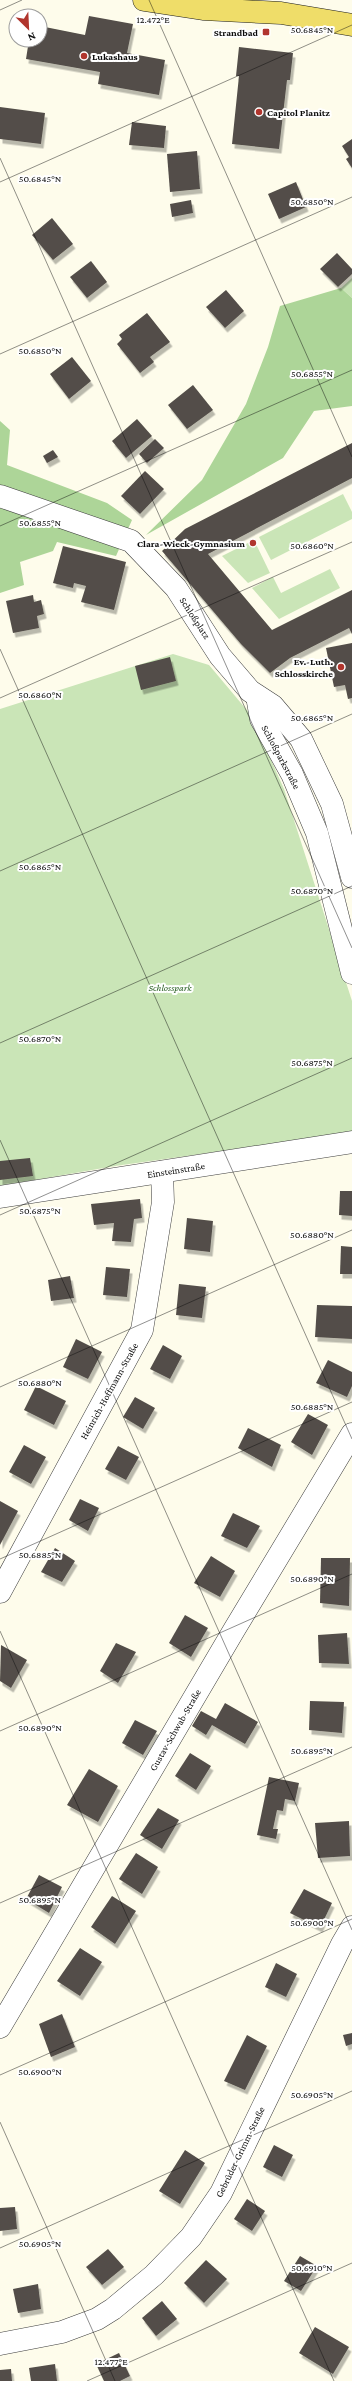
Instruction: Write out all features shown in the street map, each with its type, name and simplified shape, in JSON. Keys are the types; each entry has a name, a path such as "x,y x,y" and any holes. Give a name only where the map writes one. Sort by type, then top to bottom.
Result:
{"main road":[{"path":"144,0 203,9 280,14 352,25"}],"street":[{"name":"Schloßplatz","path":"0,496 131,541 176,588 220,656 257,696"},
{"name":"Schloßparkstraße","path":"257,696 273,706 301,739 332,804 352,877"},
{"name":"Schloßparkstraße","path":"257,696 260,719 292,774 317,833 352,973"},
{"name":"Einsteinstraße","path":"0,1197 352,1142"},
{"name":"Heinrich-Hoffmann-Straße","path":"0,1592 142,1330 163,1202 162,1172"},
{"name":"Gustav-Schwab-Straße","path":"0,2027 234,1630 352,1434"},
{"name":"Gebrüder-Grimm-Straße","path":"0,2344 62,2332 97,2319 113,2309 154,2275 191,2237 221,2193 342,1944 352,1927"}],"green space":[{"path":"352,278 352,298 341,288"},
{"path":"341,288 352,298 352,406 314,411 283,458 146,535 202,480 246,404 268,347 280,306"},
{"path":"0,421 10,430 7,465 107,503 132,520 116,556 57,542 53,551 20,562 24,585 0,593"},
{"path":"343,494 352,512 352,519 271,560 259,537"},
{"path":"254,540 270,573 248,583 222,556"},
{"path":"330,569 340,588 279,619 252,588 273,577 281,593"},
{"name":"Schlosspark","path":"173,654 209,665 251,715 284,789 352,1001 352,1133 115,1166 0,1186 0,709"}],"building":[{"name":"Lukashaus","path":"89,16 133,24 127,53 165,60 159,95 98,84 100,72 26,59 28,48 48,48 48,28 85,35"},
{"name":"Capitol Planitz","path":"239,47 293,53 290,80 287,80 279,149 232,144 239,76 236,76"},
{"path":"0,107 45,113 41,144 0,139"},
{"path":"132,122 166,126 164,148 129,145"},
{"path":"352,139 352,168 346,159 349,157 342,146"},
{"path":"197,151 200,189 170,192 167,154"},
{"path":"296,182 306,207 279,219 268,194"},
{"path":"191,200 193,213 172,217 170,204"},
{"path":"52,218 73,244 53,260 32,235"},
{"path":"337,253 352,269 352,274 338,287 320,269"},
{"path":"91,261 107,282 87,298 70,277"},
{"path":"226,290 244,311 225,328 206,307"},
{"path":"147,313 170,342 150,357 154,362 140,373 117,344 122,339 119,335"},
{"path":"72,357 91,381 69,399 50,374"},
{"path":"193,385 213,410 187,429 168,405"},
{"path":"137,419 152,436 126,458 112,441"},
{"path":"155,439 164,448 147,463 139,454"},
{"path":"352,443 352,478 208,554 272,630 352,590 352,634 349,628 290,658 270,673 241,644 162,551 185,529"},
{"path":"53,450 58,457 47,463 43,456"},
{"path":"145,471 164,489 140,514 121,496"},
{"path":"63,546 126,562 114,610 81,602 86,586 74,583 73,588 53,583"},
{"path":"33,595 34,602 41,600 44,614 37,616 39,628 13,633 6,601"},
{"name":"Ev.-Luth. Schlosskirche","path":"352,643 352,698 348,699 345,685 334,687 326,648"},
{"path":"170,657 176,681 141,690 135,666"},
{"path":"30,1158 33,1176 0,1180 0,1161"},
{"path":"340,1191 352,1191 352,1216 339,1215"},
{"path":"140,1199 142,1218 134,1219 131,1242 112,1241 114,1223 94,1225 91,1204"},
{"path":"187,1218 213,1221 210,1252 184,1249"},
{"path":"341,1246 352,1247 352,1274 340,1274"},
{"path":"106,1267 130,1269 127,1297 103,1295"},
{"path":"70,1276 74,1298 51,1301 48,1280"},
{"path":"179,1284 206,1287 202,1318 176,1315"},
{"path":"317,1305 352,1306 352,1339 315,1337"},
{"path":"76,1339 102,1352 88,1379 63,1367"},
{"path":"163,1345 182,1356 170,1379 150,1369"},
{"path":"328,1360 352,1372 352,1386 347,1397 316,1383"},
{"path":"36,1386 66,1401 54,1425 24,1410"},
{"path":"135,1397 155,1408 143,1429 123,1417"},
{"path":"308,1414 328,1425 312,1455 291,1442"},
{"path":"248,1428 281,1445 272,1467 238,1448"},
{"path":"24,1445 46,1457 31,1484 9,1472"},
{"path":"118,1446 139,1457 126,1480 105,1469"},
{"path":"80,1499 99,1508 88,1531 69,1520"},
{"path":"0,1501 18,1511 0,1545"},
{"path":"233,1513 260,1526 247,1548 221,1536"},
{"path":"55,1548 75,1561 62,1582 41,1572"},
{"path":"211,1556 235,1571 220,1597 194,1583"},
{"path":"321,1558 350,1558 349,1606 320,1603"},
{"path":"185,1615 208,1628 191,1657 169,1643"},
{"path":"347,1633 349,1664 319,1663 318,1635"},
{"path":"116,1643 136,1652 118,1683 100,1671"},
{"path":"1,1645 27,1660 11,1688 0,1681"},
{"path":"310,1701 344,1702 342,1733 309,1730"},
{"path":"225,1703 258,1722 245,1744 212,1725 206,1735 192,1726 201,1711 216,1719"},
{"path":"135,1720 157,1731 143,1755 122,1743"},
{"path":"190,1753 211,1766 196,1790 175,1776"},
{"path":"89,1769 118,1786 98,1822 67,1805"},
{"path":"269,1777 299,1783 295,1801 285,1799 283,1811 277,1810 273,1829 278,1829 276,1839 257,1835"},
{"path":"158,1808 179,1820 162,1849 140,1835"},
{"path":"349,1821 350,1856 318,1858 315,1823"},
{"path":"136,1853 158,1867 142,1894 119,1879"},
{"path":"39,1875 62,1887 49,1913 26,1899"},
{"path":"304,1889 332,1903 320,1928 290,1913"},
{"path":"112,1896 136,1911 115,1944 91,1927"},
{"path":"80,1948 102,1962 80,1996 57,1981"},
{"path":"276,1963 297,1974 286,1997 265,1987"},
{"path":"62,2014 75,2047 51,2057 39,2024"},
{"path":"352,2033 352,2044 346,2046 343,2035"},
{"path":"247,2035 267,2046 245,2090 224,2081"},
{"path":"274,2145 293,2155 282,2177 263,2167"},
{"path":"185,2150 205,2163 180,2204 159,2191"},
{"path":"247,2199 265,2211 252,2231 234,2219"},
{"path":"15,2207 17,2229 0,2231 0,2208"},
{"path":"108,2249 124,2267 102,2285 86,2267"},
{"path":"300,2256 317,2266 301,2291 284,2281"},
{"path":"206,2260 227,2279 204,2303 184,2283"},
{"path":"38,2284 41,2309 18,2313 13,2289"},
{"path":"162,2301 177,2319 156,2336 142,2318"},
{"path":"315,2327 349,2347 333,2374 299,2353"},
{"path":"119,2353 130,2376 120,2381 104,2381 96,2364"},
{"path":"55,2364 57,2381 31,2381 29,2368"},
{"path":"11,2369 12,2381 0,2381 0,2370"}],"place":[{"name":"Strandbad","path":"266,32"},
{"name":"Lukashaus","path":"84,56"},
{"name":"Capitol Planitz","path":"259,112"},
{"name":"Clara-Wieck-Gymnasium","path":"253,543"},
{"name":"Ev.-Luth. Schlosskirche","path":"341,667"}]}
